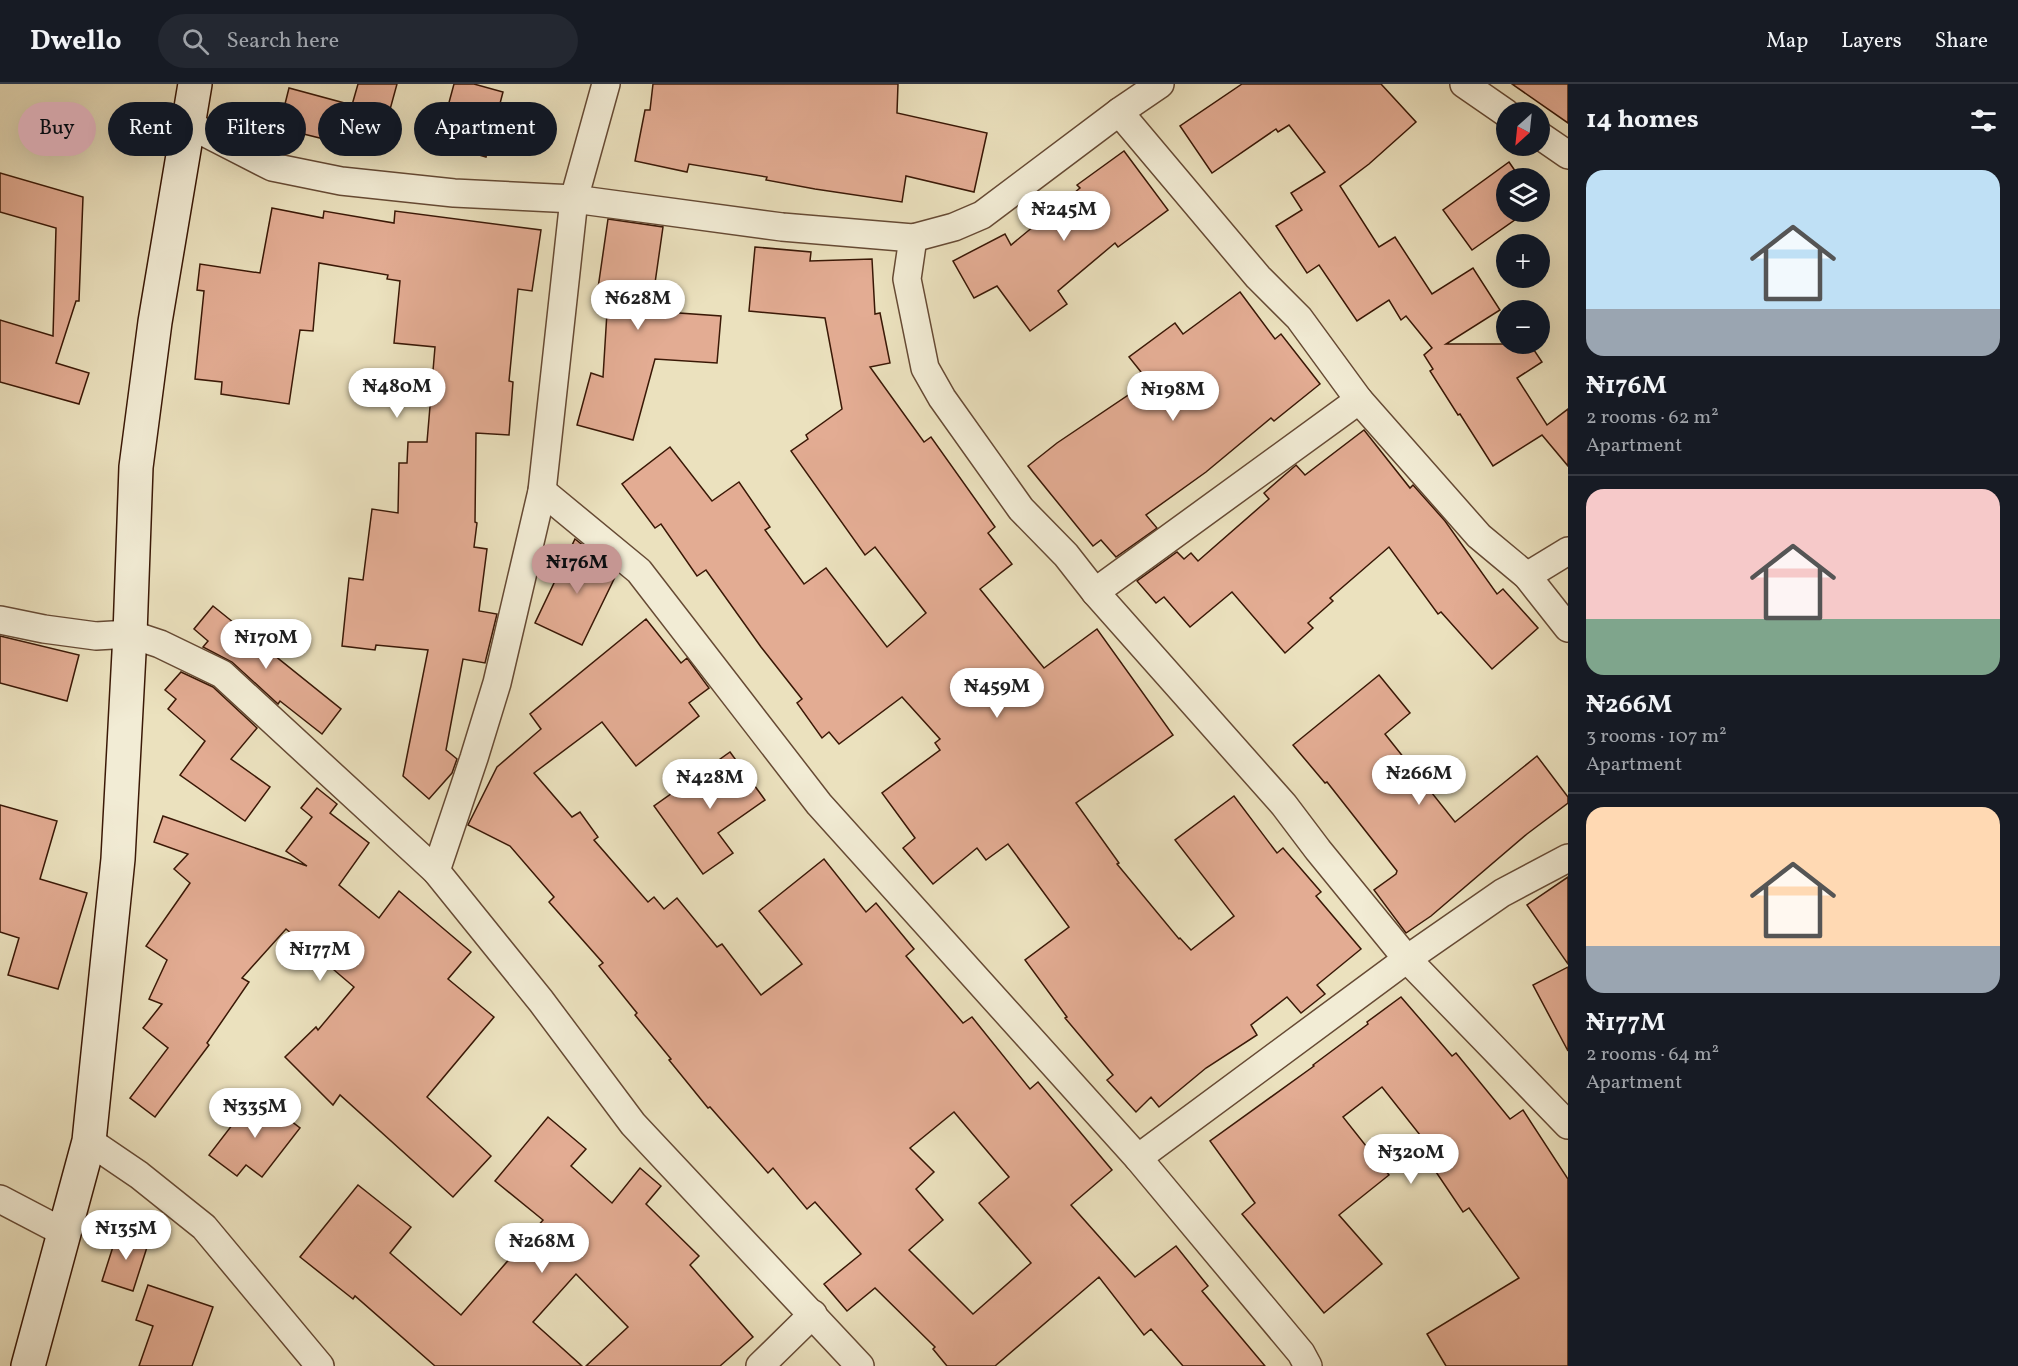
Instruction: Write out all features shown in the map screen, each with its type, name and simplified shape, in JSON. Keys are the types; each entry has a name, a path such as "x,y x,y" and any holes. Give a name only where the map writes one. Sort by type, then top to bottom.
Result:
{"main road":[{"path":"192,102 195,84"},
{"path":"28,1366 89,1141 118,860 136,467 155,322 183,156"}],"street":[{"path":"436,871 497,683 542,491 574,199 606,84"},
{"path":"193,127 272,167 330,178 454,193 574,199 782,226 914,238 954,227 982,215 1160,84"},
{"path":"1464,84 1496,106"},
{"path":"1119,112 1258,277 1299,318 1359,400 1479,536 1527,576 1568,627"},
{"path":"1550,143 1568,155"},
{"path":"914,238 907,279 925,368 942,398 1020,509 1066,555 1095,592 1284,805 1407,959 1568,1125"},
{"path":"1095,592 1359,400"},
{"path":"542,491 639,571 819,804 1138,1158 1301,1353 1308,1366"},
{"path":"1527,576 1568,551"},
{"path":"0,621 96,636 130,634 160,644 222,674 436,871 542,1001 633,1124 860,1366"},
{"path":"1138,1158 1407,959 1502,893 1568,858"},
{"path":"89,1141 139,1175 204,1227 320,1366"},
{"path":"0,1199 63,1232"},
{"path":"760,1366 813,1314"}],"building":[{"path":"358,84 397,84 392,102 353,102"},
{"path":"454,84 474,84 503,92 500,102 449,102"},
{"path":"653,84 898,84 897,113 987,133 974,192 906,176 902,202 815,189 766,180 767,177 689,164 687,172 635,161 645,110 650,110"},
{"path":"1242,84 1381,84 1416,122 1369,164 1340,186 1379,247 1395,237 1432,294 1473,268 1496,304 1496,313 1446,344 1496,344 1496,354 1537,354 1542,362 1517,378 1547,425 1568,409 1568,466 1542,435 1493,466 1430,371 1433,369 1424,355 1432,348 1406,316 1401,320 1389,300 1357,321 1319,265 1307,273 1276,226 1302,210 1291,193 1325,172 1289,125 1278,132 1276,129 1212,173 1180,126"},
{"path":"1512,84 1568,84 1568,123 1550,110 1550,102 1538,102"},
{"path":"289,88 341,102 318,102 318,138 306,135 306,102 286,102"},
{"path":"1124,151 1168,210 1118,247 1115,243 1058,291 1067,304 1030,331 997,286 974,298 953,261 1005,234 1011,245 1080,188 1077,185"},
{"path":"1509,162 1513,168 1501,168"},
{"path":"1496,171 1496,222 1512,222 1472,250 1443,210"},
{"path":"0,173 83,197 79,301 76,301 56,363 89,373 79,404 0,382 0,320 53,336 56,228 0,212"},
{"path":"272,208 323,218 324,211 394,223 395,211 541,230 532,291 518,289 509,381 513,382 509,435 476,433 475,522 477,523 474,547 487,549 479,611 497,614 485,663 463,659 446,750 457,759 452,773 429,799 403,776 428,650 376,645 375,650 342,646 349,578 363,580 372,509 398,513 399,463 407,463 408,442 427,442 435,347 394,343 400,281 387,279 388,275 319,263 313,331 300,330 289,404 221,394 222,382 195,379 204,291 197,290 200,264 260,273"},
{"path":"608,219 663,227 651,311 721,316 717,363 655,359 633,440 577,425 591,373 603,377 608,296 597,295"},
{"path":"755,247 811,252 810,261 872,259 875,314 880,313 890,363 870,367 924,442 931,437 995,527 988,533 1012,564 980,589 1044,668 1097,629 1173,735 1076,803 1119,863 1117,864 1179,939 1191,950 1234,916 1175,840 1234,796 1277,853 1283,848 1321,892 1316,896 1361,949 1317,985 1325,994 1301,1013 1287,997 1251,1025 1257,1035 1206,1068 1159,1107 1151,1097 1136,1112 1107,1080 1113,1075 1065,1018 1067,1017 1025,960 1069,927 1008,844 986,860 977,848 933,884 903,848 915,838 882,793 940,750 935,743 940,739 902,697 839,744 829,732 822,738 797,703 802,699 761,647 706,570 697,576 661,524 655,528 622,484 670,447 712,501 739,482 770,527 765,530 804,584 826,568 887,647 926,613 875,547 865,555 791,451 808,439 806,435 842,409 825,318 749,311"},
{"path":"1240,292 1275,339 1281,334 1320,384 1274,421 1271,418 1206,472 1146,515 1157,528 1116,557 1101,540 1093,546 1028,466 1057,443 1143,385 1136,376 1141,372 1129,357 1175,323 1183,334"},
{"path":"1364,430 1410,488 1413,485 1445,521 1497,594 1503,589 1538,628 1492,669 1441,612 1438,614 1389,547 1330,598 1333,601 1308,623 1313,628 1285,653 1232,592 1190,627 1164,597 1156,603 1137,581 1177,552 1184,559 1191,553 1198,561 1269,499 1264,493 1296,465 1305,475"},
{"path":"575,539 594,554 593,557 617,573 582,645 535,623"},
{"path":"213,606 341,709 322,734 280,701 278,704 232,662 203,647 208,641 194,629"},
{"path":"646,619 681,663 687,658 709,688 689,703 699,716 636,766 602,722 534,773 572,817 580,812 598,837 594,840 648,902 654,897 664,909 677,898 717,947 722,944 761,995 802,964 759,911 824,859 866,912 876,903 914,949 906,956 963,1023 972,1017 1030,1089 1038,1082 1112,1170 1071,1205 1135,1277 1176,1246 1208,1286 1202,1291 1265,1366 1183,1366 1151,1329 1144,1335 1099,1277 995,1366 947,1366 933,1349 935,1347 875,1288 847,1311 824,1284 861,1254 815,1202 807,1209 773,1168 768,1173 710,1107 708,1108 599,966 603,963 549,902 554,897 510,846 468,825 497,767 541,729 530,714","holes":["954,1112 1009,1177 979,1203 1031,1263 973,1314 909,1250 943,1220 916,1189 934,1172 910,1148"]},
{"path":"0,636 79,655 67,701 0,683"},
{"path":"181,672 213,687 257,728 231,759 270,787 245,821 180,775 205,741 168,709 176,699 165,690"},
{"path":"1379,675 1410,713 1385,734 1455,822 1537,756 1568,797 1568,803 1527,834 1431,916 1406,933 1374,890 1397,871 1327,782 1325,783 1293,745"},
{"path":"730,752 765,800 718,833 733,853 703,874 654,806"},
{"path":"317,788 337,804 330,813 369,843 339,885 379,918 399,891 471,952 448,979 494,1017 427,1097 491,1156 453,1197 340,1095 333,1105 285,1057 316,1027 318,1030 354,987 286,929 242,978 249,982 207,1043 209,1045 155,1117 130,1098 168,1048 143,1028 162,1004 149,999 167,960 146,946 190,883 174,869 188,854 154,842 163,816 307,866 286,851 312,817 301,808"},
{"path":"0,805 57,821 40,879 87,893 58,989 8,975 19,938 0,932"},
{"path":"1568,877 1568,964 1527,905"},
{"path":"1568,967 1568,1051 1533,985"},
{"path":"1401,997 1452,1056 1456,1053 1510,1119 1523,1110 1568,1179 1568,1366 1446,1366 1427,1334 1519,1278 1469,1208 1463,1212 1434,1169 1443,1164 1382,1087 1343,1117 1389,1175 1339,1215 1382,1264 1324,1313 1242,1214 1255,1203 1210,1141 1314,1066"},
{"path":"256,1094 300,1128 262,1177 246,1165 237,1176 209,1155"},
{"path":"548,1117 586,1149 571,1166 612,1203 640,1168 661,1186 646,1204 699,1256 690,1265 753,1337 720,1366 586,1366 628,1327 576,1274 533,1322 582,1366 435,1366 355,1296 353,1299 300,1257 358,1185 411,1227 390,1253 461,1315 543,1220 495,1181"},
{"path":"118,1231 149,1241 133,1291 102,1281"},
{"path":"148,1285 213,1307 192,1366 139,1366 153,1326 136,1320"}]}
